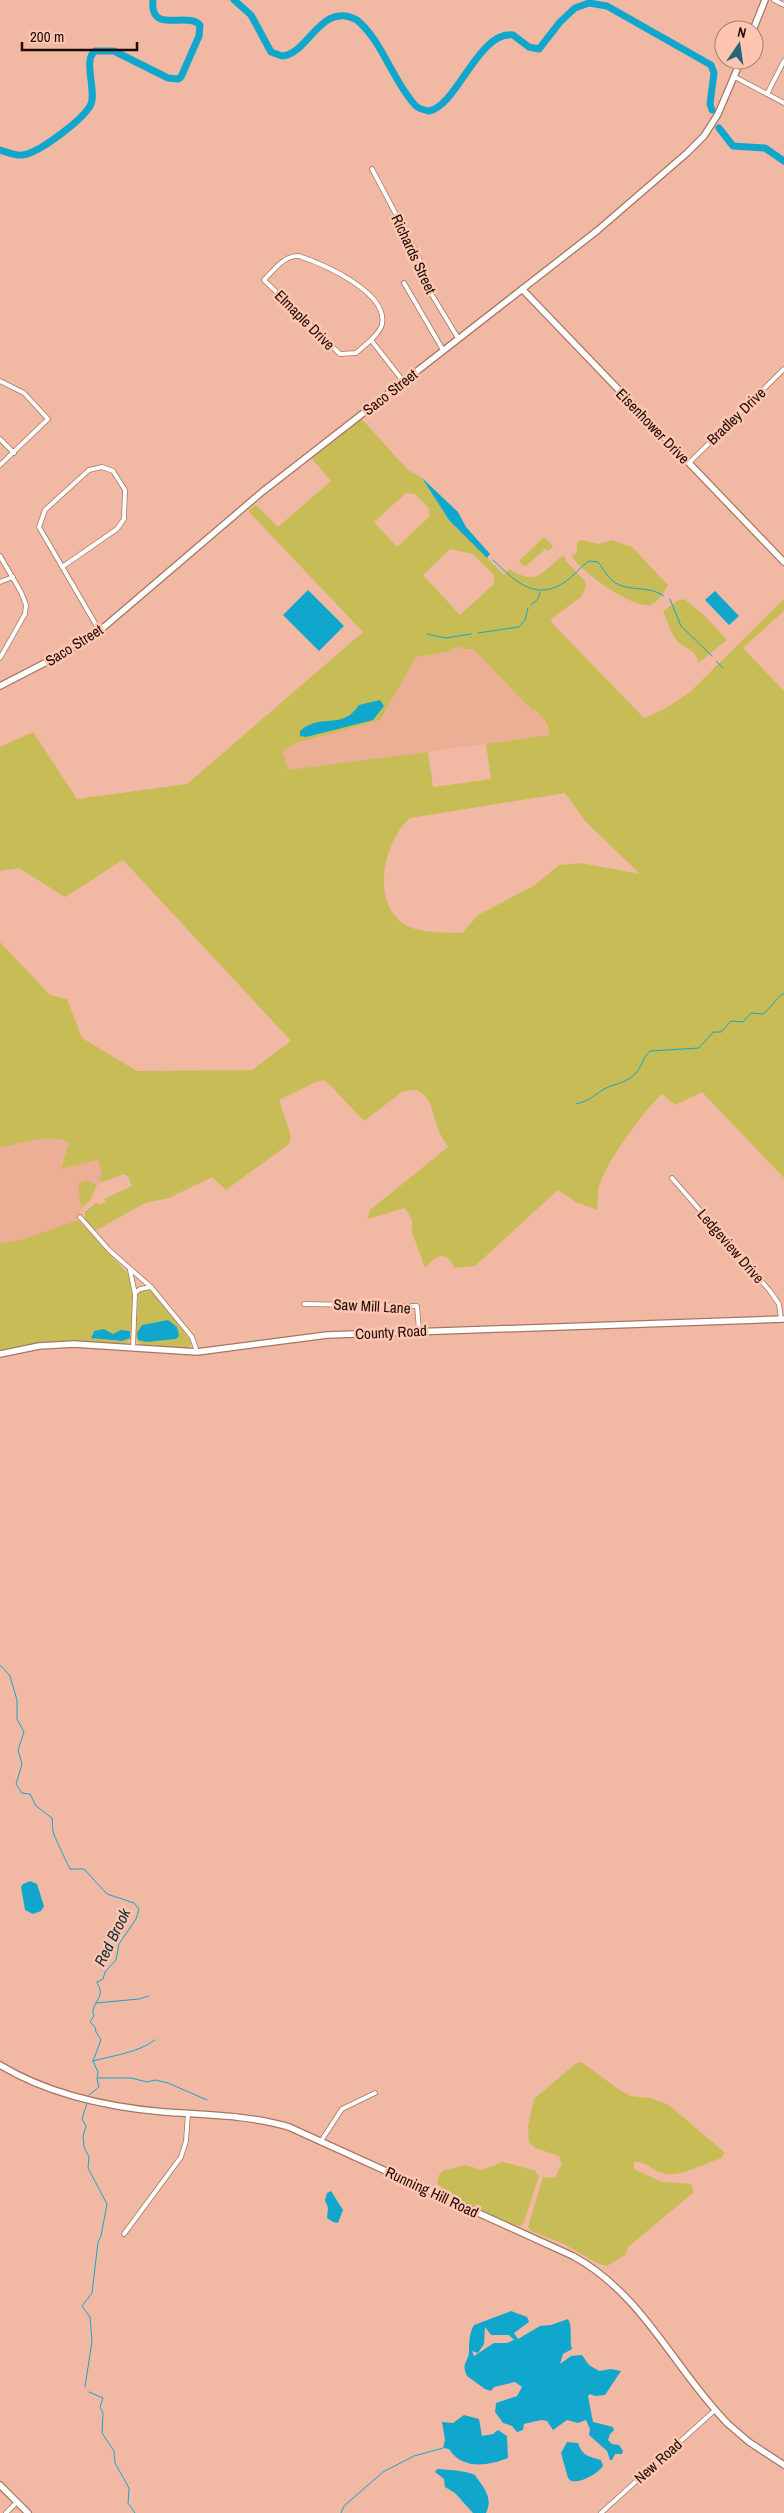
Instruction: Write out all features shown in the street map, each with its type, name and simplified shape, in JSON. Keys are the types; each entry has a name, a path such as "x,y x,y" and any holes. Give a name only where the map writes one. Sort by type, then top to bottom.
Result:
{"main road":[{"path":"757,20 765,0"},
{"name":"Saco Street","path":"0,686 66,652 99,630 262,492 598,230 697,144 718,114 737,70"},
{"name":"Eisenhower Drive","path":"522,289 784,562"},
{"name":"County Road","path":"0,1354 69,1344 197,1352 319,1336 419,1330 783,1319"},
{"name":"Running Hill Road","path":"0,2065 36,2083 94,2100 138,2109 269,2122 321,2141 564,2252 597,2270 621,2291 647,2321 715,2410 746,2440 784,2465"},
{"path":"0,2486 28,2513"}],"street":[{"path":"774,0 784,6"},
{"path":"767,94 784,61"},
{"path":"735,76 784,103"},
{"name":"Richards Street","path":"372,169 419,258 429,290 458,338"},
{"name":"Elmaple Drive","path":"291,255 299,256 365,289 381,311 382,319 379,331 371,340 356,353 340,354 264,280 291,255"},
{"path":"404,282 443,350"},
{"path":"371,340 403,381"},
{"name":"Bradley Drive","path":"689,463 784,369"},
{"path":"0,381 24,393 48,419 0,466"},
{"path":"0,439 14,453"},
{"path":"62,567 117,529 124,519 125,490 113,471 102,467 90,470 45,510 39,527 62,567 99,630"},
{"path":"0,556 23,596 26,609 0,658"},
{"path":"0,582 13,577"},
{"name":"Ledgeview Drive","path":"672,1178 770,1292 778,1304 783,1319"},
{"path":"80,1217 129,1268 151,1287 192,1338 197,1352"},
{"path":"129,1268 135,1294 133,1348"},
{"path":"135,1294 140,1288 151,1287"},
{"name":"Saw Mill Lane","path":"304,1304 417,1306 419,1330"},
{"path":"321,2141 342,2109 375,2093"},
{"path":"124,2234 181,2157 186,2141 188,2113"},
{"name":"New Road","path":"601,2513 715,2410"},
{"path":"6,2513 17,2502"}],"shaded area":[{"path":"359,416 408,470 422,478 449,520 504,575 509,569 527,577 539,575 564,555 566,561 585,581 586,587 581,597 551,619 552,623 644,718 664,709 689,693 784,599 784,611 743,648 784,691 784,1178 702,1092 675,1105 662,1094 636,1124 611,1161 599,1186 597,1210 576,1202 558,1190 475,1266 455,1268 448,1258 441,1256 437,1257 425,1268 412,1232 412,1220 405,1208 367,1219 370,1210 448,1147 439,1131 428,1101 419,1091 402,1092 364,1121 330,1085 323,1080 316,1082 279,1100 291,1136 289,1144 226,1190 212,1177 169,1198 145,1203 95,1231 85,1219 85,1212 97,1202 99,1205 106,1202 104,1199 132,1186 128,1177 124,1174 103,1182 99,1180 102,1173 98,1160 61,1169 69,1142 43,1139 0,1147 0,942 50,995 67,999 82,1038 137,1071 252,1070 291,1041 123,860 65,897 19,868 0,871 0,747 33,732 77,799 187,784 363,632 248,511 256,505 278,527 331,481 309,455","holes":["406,493 415,494 429,508 429,517 397,547 374,522","450,549 473,554 494,575 494,584 460,615 423,575","452,648 473,649 532,710 535,709 541,715 547,724 549,735 486,744 491,779 433,787 428,752 288,770 283,751 296,743 380,720 416,657 453,651","565,793 586,822 640,874 581,863 559,865 535,885 478,915 462,933 432,932 417,929 404,924 393,914 387,901 384,886 384,871 393,841 410,818"]},
{"path":"544,537 553,546 548,551 545,549 525,567 519,561"},
{"path":"580,540 599,544 612,540 632,547 668,585 659,599 651,605 633,602 621,596 585,571 577,563 572,556 577,553 577,543"},
{"path":"684,599 703,614 727,640 698,663 695,654 677,641 663,611 677,601"},
{"path":"462,647 462,649 473,649 532,710 535,709 544,719 550,735 288,771 283,751 419,655"},
{"path":"54,1138 69,1141 61,1168 98,1160 102,1173 99,1180 103,1182 97,1185 87,1180 79,1183 81,1209 78,1220 21,1240 0,1243 0,1147 38,1139"},
{"path":"87,1180 97,1185 91,1199 81,1209 78,1183"},
{"path":"78,1220 129,1275 133,1302 131,1339 124,1345 62,1343 0,1350 0,1243 21,1240","holes":["107,1330 113,1334 129,1330 131,1334 117,1341 91,1337 93,1331"]},
{"path":"147,1289 152,1292 190,1340 191,1344 188,1349 145,1346 138,1342 136,1337 138,1297 139,1293"},
{"path":"581,2062 631,2096 650,2098 669,2105 724,2152 722,2158 673,2174 662,2173 642,2163 634,2162 634,2169 662,2182 691,2184 694,2192 628,2247 625,2255 607,2266 599,2264 564,2244 531,2231 528,2227 543,2177 555,2178 562,2164 559,2156 535,2148 529,2142 528,2126 534,2099 575,2064"},
{"path":"503,2162 534,2170 539,2176 524,2222 520,2226 488,2214 462,2201 442,2188 437,2182 439,2175 443,2171 465,2165 482,2170"}],"water":[{"path":"422,478 458,512 466,527 490,554 487,558 449,520"},
{"path":"308,590 344,626 319,651 283,615"},
{"path":"715,591 739,616 729,625 705,600"},
{"path":"380,700 384,706 373,720 306,737 300,736 300,731 308,725 339,720 352,713 359,705"},
{"path":"168,1320 177,1327 179,1336 176,1339 146,1342 138,1340 137,1333 142,1325"},
{"path":"104,1329 113,1334 121,1330 130,1331 130,1338 122,1341 91,1338 94,1331"},
{"path":"30,1881 37,1884 44,1906 41,1911 33,1914 25,1910 21,1887"},
{"path":"331,2191 343,2210 338,2223 327,2218 328,2208 325,2200 327,2193"},
{"path":"511,2311 527,2317 529,2322 514,2333 518,2339 540,2326 551,2325 568,2319 572,2349 563,2354 560,2364 571,2356 582,2355 589,2365 599,2371 611,2369 621,2371 605,2395 595,2396 590,2394 588,2396 593,2422 613,2427 614,2430 608,2440 612,2444 619,2445 623,2451 622,2454 615,2454 612,2460 610,2460 607,2451 589,2435 590,2429 586,2420 578,2423 567,2420 553,2430 547,2421 541,2420 524,2424 523,2430 517,2432 512,2426 503,2423 495,2412 496,2403 517,2396 522,2387 515,2382 494,2387 491,2391 467,2376 465,2366 469,2352 470,2335 474,2325","holes":["485,2327 491,2335 509,2335 514,2340 507,2343 494,2343 474,2356 472,2351 478,2353 484,2344"]},
{"path":"464,2415 479,2419 482,2436 493,2434 498,2430 507,2436 508,2458 484,2464 468,2463 454,2456 449,2449 443,2448 445,2440 442,2422 453,2423"},
{"path":"567,2442 578,2443 584,2453 601,2460 603,2466 589,2477 580,2481 571,2481 568,2478 561,2453"},
{"path":"437,2469 461,2471 475,2475 488,2498 489,2502 486,2513 473,2513 455,2493 445,2487 444,2479 435,2472"}],"waterway":[{"path":"0,150 22,155 38,149 59,135 85,112 92,101 90,62 91,55 95,51 114,51 168,78 178,79 181,77 199,36 200,25 194,21 163,20 157,17 153,11 153,0"},
{"path":"234,0 251,15 271,52 282,56 300,47 324,22 334,17 345,16 357,20 374,39 407,95 415,105 429,111 439,106 449,96 478,56 489,44 500,37 513,35 529,47 539,49 560,22 575,8 589,3 607,6 711,65 714,73 710,104 712,110"},
{"path":"719,128 733,146 765,148 784,161"},
{"path":"493,560 509,575 526,586 535,589 554,588 565,582 589,561 598,562 610,578 619,585 653,591 664,596"},
{"path":"531,605 538,599 540,592"},
{"path":"670,599 681,626 712,656"},
{"path":"478,633 519,627 525,620 528,608"},
{"path":"427,634 446,638 471,634"},
{"path":"716,661 723,668"},
{"path":"576,1104 630,1078 635,1074 650,1051 699,1048 713,1032 721,1032 731,1021 743,1022 751,1013 763,1014 784,993"},
{"name":"Red Brook","path":"0,1665 10,1676 17,1700 17,1719 24,1732 18,1750 22,1764 16,1784 22,1793 30,1794 36,1806 52,1818 54,1833 70,1869 84,1869 107,1894 134,1903 139,1909 136,1919 119,1944 116,1960 105,1972 103,1979 97,1982 100,1996 93,2009 94,2016 90,2022 95,2027 101,2040 93,2061 98,2072 99,2087 89,2095"},
{"path":"96,2003 139,1999 149,1996"},
{"path":"93,2061 133,2051 155,2040"},
{"path":"98,2078 131,2078 147,2082 155,2080 168,2083 207,2100"},
{"name":"Red Brook","path":"85,2387 92,2341 90,2317 82,2306 92,2293 98,2242 101,2236 107,2204 88,2168 89,2157 84,2147 83,2136 86,2126 82,2119 87,2103"},
{"name":"Red Brook","path":"89,2392 103,2398 100,2407 103,2413 102,2433 114,2451 115,2463 129,2488 128,2503 135,2513"},
{"path":"341,2513 344,2506 383,2472 414,2456 443,2448"}]}
